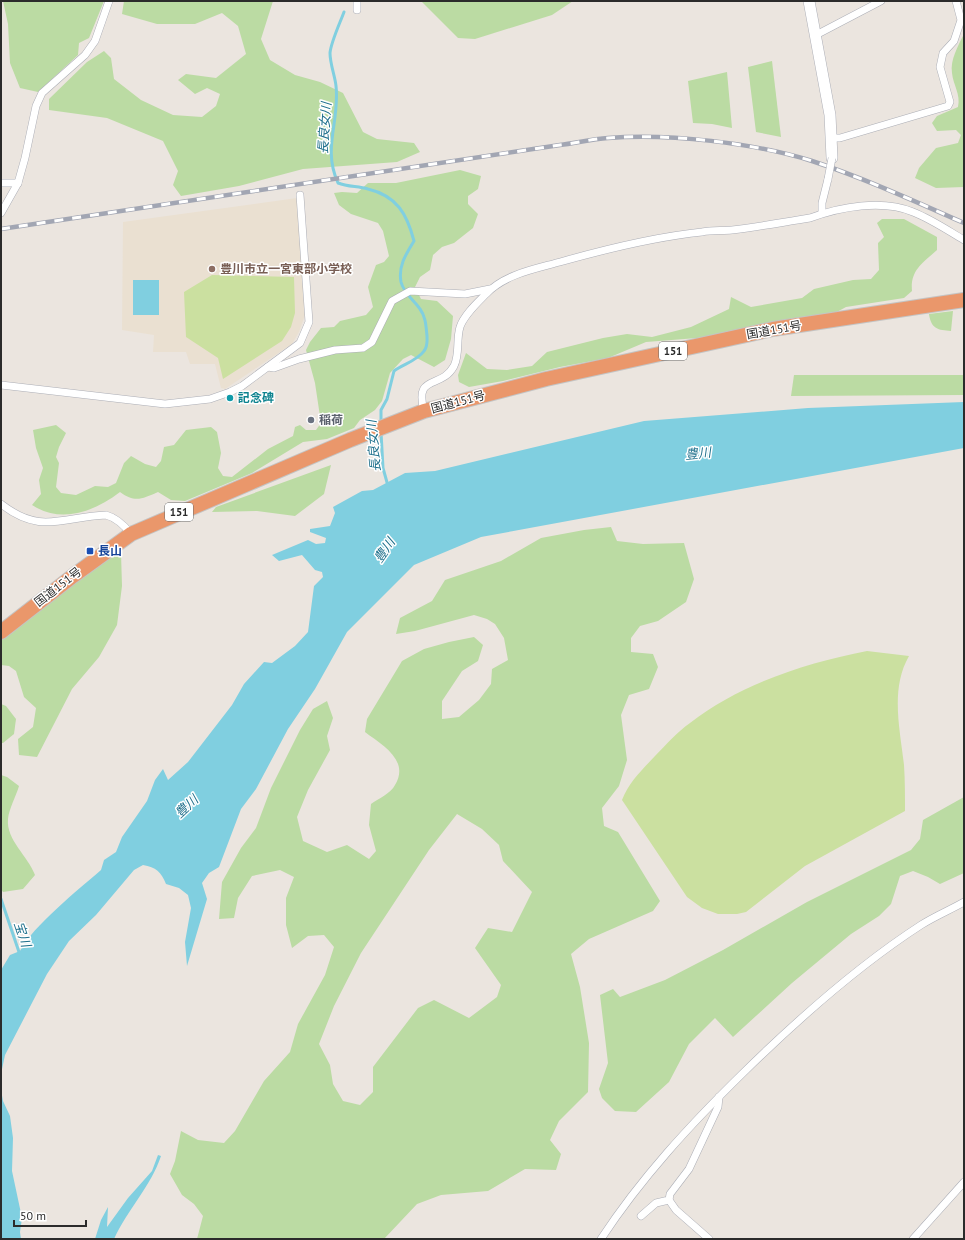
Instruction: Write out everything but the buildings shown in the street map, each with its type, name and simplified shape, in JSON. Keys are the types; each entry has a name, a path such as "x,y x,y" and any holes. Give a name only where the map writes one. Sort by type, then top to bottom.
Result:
{"highway":[{"name":"国道151号","path":"1,632 73,576 131,534 188,508 424,411 546,379 772,330 964,300"}],"street":[{"path":"1,213 18,183 36,106 42,93 85,55 95,40 109,1"},
{"path":"357,1 357,10"},
{"path":"809,1 830,115 832,138 832,158 822,203 822,213"},
{"path":"816,35 881,1"},
{"path":"832,138 840,138 948,106 950,102 940,67 943,53 954,42 960,25 961,20 956,1"},
{"path":"1,183 18,183"},
{"path":"1,384 165,404 210,399 230,392 268,367 300,343 309,322 300,195"},
{"path":"424,411 421,391 426,384 446,377 452,370 456,362 460,327 463,321 491,289 504,280 523,272 622,246 702,232 731,230 810,218 822,213 876,205 896,207 924,217 964,240"},
{"path":"268,367 274,368 335,350 363,348 372,342 392,301 410,291 466,294 491,289"},
{"path":"1,504 14,514 25,519 41,522 53,523 106,515 113,517 125,526 131,534"},
{"path":"601,1239 623,1206 661,1159 719,1097 802,1018 849,977 922,925 964,902"},
{"path":"709,1239 676,1210 669,1200 670,1194 690,1170 718,1107 719,1097"},
{"path":"913,1239 964,1182"},
{"path":"641,1216 656,1203 669,1200"}],"shaded area":[{"name":"豊川市立一宮東部小学校","path":"297,198 305,315 299,332 292,344 225,389 221,388 215,364 190,364 186,352 153,352 154,335 122,330 123,222"}],"green space":[{"path":"3,1 104,1 89,38 79,43 78,55 38,92 20,88 10,63 8,24"},
{"path":"124,1 273,1 261,39 270,60 295,75 320,82 343,93 363,132 377,139 414,143 420,152 397,162 303,169 239,186 181,196 173,185 178,171 163,141 107,118 49,110 49,99 87,62 104,51 111,58 114,79 141,100 173,115 202,117 216,106 220,94 207,88 195,94 178,80 186,74 216,78 246,54 238,26 222,13 195,24 157,24 122,14"},
{"path":"421,1 573,1 552,15 475,39 458,38"},
{"path":"964,34 964,187 936,188 915,178 919,168 936,148 958,143 961,135 956,130 937,131 932,123 937,116 958,107 958,94 953,77 952,63"},
{"path":"772,61 781,137 756,132 748,67"},
{"path":"727,72 732,128 712,124 693,123 688,81"},
{"path":"460,170 481,176 478,189 468,196 468,204 478,214 473,228 454,243 442,247 433,255 430,270 420,277 415,287 421,299 437,301 453,316 451,339 445,360 434,367 411,355 403,359 390,373 382,401 375,410 360,420 354,428 327,439 303,442 252,473 185,501 171,500 158,492 143,498 134,499 120,492 88,510 66,515 43,511 32,505 41,494 39,480 43,468 36,448 33,430 56,425 66,433 56,457 59,463 56,487 61,493 76,495 95,486 108,487 116,483 124,463 131,456 145,464 156,467 161,461 164,447 174,445 186,430 211,427 217,432 221,453 218,468 223,476 232,477 268,449 293,436 295,427 300,425 306,430 316,430 321,423 315,383 306,350 310,342 321,328 334,327 340,321 366,315 373,307 368,287 376,265 384,262 389,256 383,231 378,223 351,214 339,205 334,193 357,193 368,183 396,183"},
{"path":"882,219 904,219 937,237 937,250 922,263 915,272 912,291 904,298 846,307 835,313 710,337 646,342 608,358 560,367 503,381 469,387 459,382 458,375 466,353 487,369 507,370 532,366 547,352 603,338 627,334 652,337 691,327 729,309 731,297 751,307 802,298 814,289 853,280 871,279 879,270 878,243 884,237 877,223"},
{"path":"212,275 294,277 295,313 291,327 282,341 223,379 218,358 186,337 184,292"},
{"path":"953,311 951,331 936,328 931,323 929,314"},
{"path":"794,375 964,375 964,395 791,396"},
{"path":"331,465 324,494 295,516 257,511 212,512 216,507"},
{"path":"611,527 617,541 643,544 684,543 694,579 686,602 658,621 640,626 631,638 631,652 653,654 658,667 649,689 629,695 621,715 627,760 619,786 602,808 604,826 618,832 660,901 653,911 589,939 571,954 580,987 589,1043 588,1092 559,1121 550,1140 561,1154 556,1170 525,1169 488,1191 441,1195 417,1204 384,1239 197,1239 203,1216 194,1204 182,1195 170,1174 175,1161 181,1131 198,1140 224,1143 235,1131 264,1081 290,1052 298,1024 325,975 334,947 324,935 308,936 292,948 286,925 286,898 294,877 280,870 252,876 238,898 234,918 219,919 222,882 241,848 256,828 271,788 300,730 313,709 327,701 333,718 327,736 330,750 308,790 297,817 303,841 327,852 347,845 369,859 376,851 369,825 371,804 393,788 399,776 399,768 397,761 392,754 365,732 367,719 402,661 424,649 474,637 483,645 478,661 462,671 442,701 442,719 459,717 479,700 491,684 492,669 508,660 504,638 495,624 487,619 474,615 415,631 396,634 400,618 432,601 445,580 501,561 541,538 584,530","holes":["457,814 482,829 499,845 503,861 532,892 512,932 488,928 475,948 501,985 497,997 469,1018 434,1000 418,1008 373,1067 373,1092 360,1105 343,1101 333,1084 330,1065 319,1044 334,1006 361,953 429,850"]},
{"path":"113,547 121,553 122,586 117,625 99,657 72,689 37,757 19,755 18,739 33,727 36,708 24,697 16,671 9,666 1,665 1,638"},
{"path":"867,651 909,656 903,669 898,695 899,723 904,765 905,811 805,866 746,912 737,914 718,914 702,908 687,897 622,800 628,788 645,766 681,730 709,709 752,686 774,677 821,662"},
{"path":"1,704 6,706 16,719 14,734 3,743 1,743"},
{"path":"1,775 7,777 19,786 11,807 8,827 10,834 28,861 35,875 23,889 3,892 1,889"},
{"path":"964,797 964,873 940,884 913,871 900,876 891,904 879,916 851,934 792,983 733,1037 715,1018 689,1044 669,1082 636,1112 615,1111 602,1098 599,1089 608,1063 600,995 613,989 620,997 665,980 723,950 807,902 911,850 920,839 923,820"}],"water":[{"path":"133,280 159,280 159,315 133,315"},
{"name":"豊川","path":"964,402 964,448 481,537 414,565 347,632 315,689 288,729 256,789 241,809 219,867 209,873 202,883 207,899 187,966 185,942 191,908 188,895 179,888 166,884 160,873 155,869 143,865 134,870 96,915 69,941 47,974 5,1055 1,1074 1,970 10,955 20,951 26,941 45,920 101,870 104,860 116,852 122,837 147,801 155,780 163,769 168,780 188,762 232,705 244,684 264,662 272,663 295,646 308,632 314,586 323,577 322,572 315,570 302,555 279,561 272,555 308,540 316,544 325,543 326,538 310,532 310,529 330,526 335,513 333,507 362,491 373,490 405,473 435,471 644,421 808,408"},
{"path":"1,1090 3,1101 10,1116 13,1138 12,1171 22,1218 20,1232 21,1239 1,1239"},
{"path":"158,1155 161,1156 157,1167 114,1239 95,1239 101,1220 108,1207 107,1227 128,1198 152,1171"}],"waterway":[{"name":"長良女川","path":"344,12 330,53 337,99 331,146 333,170 338,183 364,188 386,196 399,208 408,222 414,241 406,255 400,276 402,286 422,312 427,336 427,344 424,351 414,360 394,371 387,399 381,410 381,423"},
{"name":"長良女川","path":"381,432 383,468 388,486"},
{"name":"宝川","path":"1,899 20,955"}],"railway":[{"path":"1,229 596,139 632,137 684,138 738,144 789,155 812,161 851,175 964,223"}],"place":[{"name":"豊川市立一宮東部小学校","path":"212,269"},
{"name":"記念碑","path":"230,398"},
{"name":"稲荷","path":"311,420"},
{"name":"長山","path":"90,551"}]}
